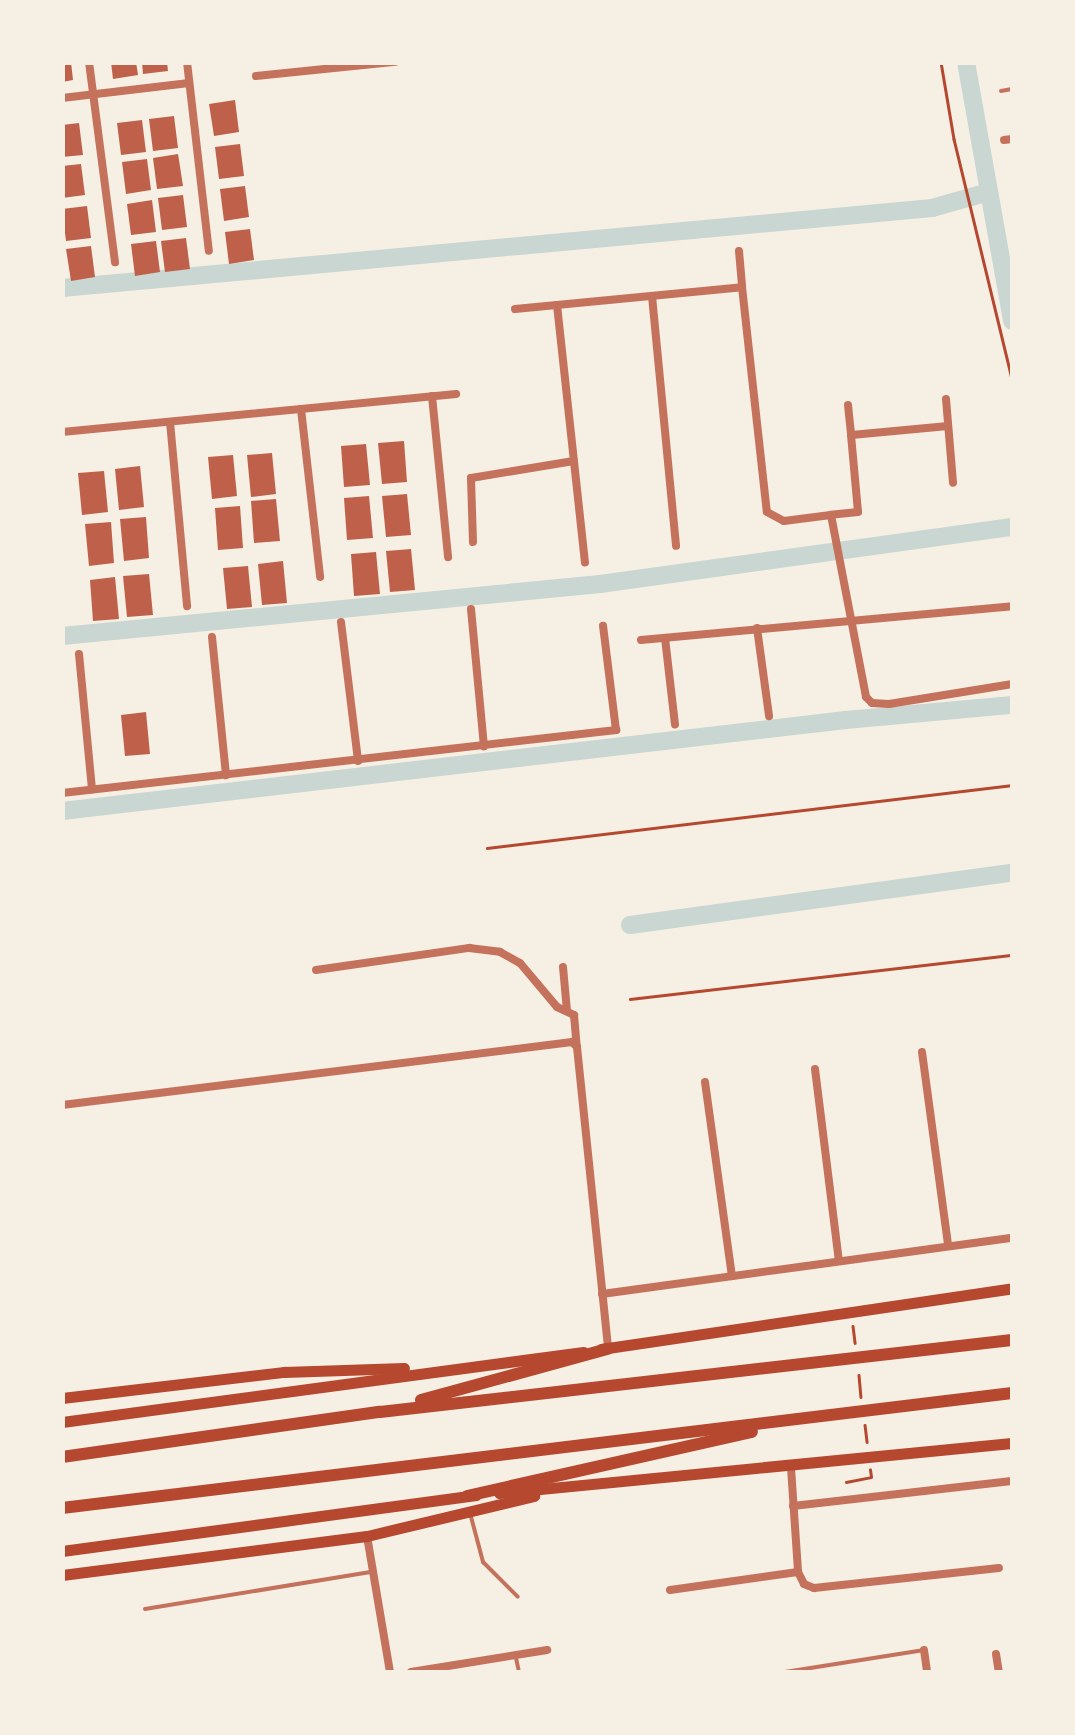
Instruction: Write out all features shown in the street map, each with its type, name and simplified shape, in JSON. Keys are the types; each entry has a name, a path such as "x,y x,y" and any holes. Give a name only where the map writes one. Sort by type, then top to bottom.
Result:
{"highway":[{"path":"62,1457 380,1412 1012,1340"},
{"path":"380,1412 608,1348"},
{"path":"62,1508 1012,1393"},
{"path":"467,1496 823,1416"}],"main road":[{"path":"62,1422 1012,1288"},
{"path":"62,1398 284,1372 468,1366"},
{"path":"62,1550 467,1496 1012,1444"},
{"path":"62,1575 367,1536 562,1488"}],"street":[{"path":"88,62 115,262"},
{"path":"187,62 209,251"},
{"path":"256,76 395,62"},
{"path":"62,98 189,83"},
{"path":"739,250 767,512 784,520 858,512 848,404"},
{"path":"515,309 742,287"},
{"path":"652,296 676,546"},
{"path":"557,305 585,562"},
{"path":"62,432 456,394"},
{"path":"432,396 448,557"},
{"path":"946,399 952,483"},
{"path":"301,409 320,577"},
{"path":"170,422 188,606"},
{"path":"851,436 948,426"},
{"path":"473,542 471,478 574,461"},
{"path":"830,516 848,618 866,697 872,703 889,704 1012,684"},
{"path":"640,640 1012,606"},
{"path":"471,609 484,746"},
{"path":"341,622 358,761"},
{"path":"62,792 616,730 603,626"},
{"path":"757,628 769,716"},
{"path":"212,637 226,775"},
{"path":"665,638 675,724"},
{"path":"80,654 92,789"},
{"path":"316,970 470,948 500,952 520,963 551,1001 576,1018 608,1348"},
{"path":"563,967 567,1011"},
{"path":"62,1105 567,1040 578,1046"},
{"path":"922,1052 948,1245"},
{"path":"815,1069 839,1260"},
{"path":"704,1082 732,1276"},
{"path":"602,1294 1012,1238"},
{"path":"791,1468 798,1572 804,1584 814,1588 999,1568"},
{"path":"792,1506 1012,1481"},
{"path":"367,1536 390,1672"},
{"path":"670,1590 798,1572"},
{"path":"411,1672 546,1650"},
{"path":"924,1650 927,1672"},
{"path":"996,1654 998,1672"}],"lane":[{"path":"1001,92 1012,89"},
{"path":"470,1513 483,1562 518,1596"},
{"path":"145,1609 373,1572"},
{"path":"785,1672 924,1650"},
{"path":"515,1655 519,1672"}],"path":[{"path":"940,62 954,139 1012,378"},
{"path":"487,848 1012,785"},
{"path":"630,1000 1012,955"},
{"path":"851,1313 856,1350"},
{"path":"858,1368 862,1404"},
{"path":"864,1423 867,1441"},
{"path":"846,1482 872,1478 869,1459"}],"building":[{"path":"62,62 71,62 73,80 62,82"},
{"path":"111,62 136,62 138,75 113,79"},
{"path":"142,62 167,62 168,71 143,74"},
{"path":"235,100 239,132 214,136 209,104"},
{"path":"174,116 178,148 153,151 149,119"},
{"path":"142,120 146,152 121,155 117,123"},
{"path":"79,123 83,155 62,157 62,125"},
{"path":"240,144 244,176 219,179 215,147"},
{"path":"178,154 183,186 157,189 153,158"},
{"path":"147,159 151,190 126,194 122,162"},
{"path":"81,164 85,195 62,198 62,166"},
{"path":"245,186 249,217 224,221 220,189"},
{"path":"183,195 187,227 162,230 158,198"},
{"path":"152,200 156,232 131,235 127,204"},
{"path":"87,206 91,238 66,241 62,209"},
{"path":"250,229 254,260 229,264 225,232"},
{"path":"186,238 190,269 165,272 161,241"},
{"path":"156,241 160,272 135,276 131,244"},
{"path":"91,246 95,277 71,281 66,249"},
{"path":"404,441 407,482 382,484 378,443"},
{"path":"366,444 370,485 344,487 341,446"},
{"path":"272,453 276,494 251,497 247,455"},
{"path":"233,455 237,496 212,499 208,457"},
{"path":"140,466 144,507 119,510 115,469"},
{"path":"104,471 108,512 82,515 78,473"},
{"path":"407,494 411,535 386,537 382,496"},
{"path":"369,496 373,538 347,540 344,498"},
{"path":"276,499 280,541 254,543 251,501"},
{"path":"240,506 243,548 218,550 215,508"},
{"path":"146,517 149,558 124,561 120,519"},
{"path":"111,522 114,563 89,566 85,524"},
{"path":"411,549 415,590 390,592 386,551"},
{"path":"376,552 380,594 354,596 351,554"},
{"path":"283,561 287,603 262,605 258,564"},
{"path":"248,566 252,607 227,609 223,568"},
{"path":"149,574 153,615 127,617 123,576"},
{"path":"115,577 119,619 93,621 90,580"},
{"path":"146,712 150,754 125,756 121,715"}],"waterway":[{"path":"966,62 1012,321"},
{"path":"62,288 932,208 989,192"},
{"path":"62,636 600,584 1012,527"},
{"path":"62,811 846,720 1012,705"},
{"path":"630,925 1012,873"}]}
